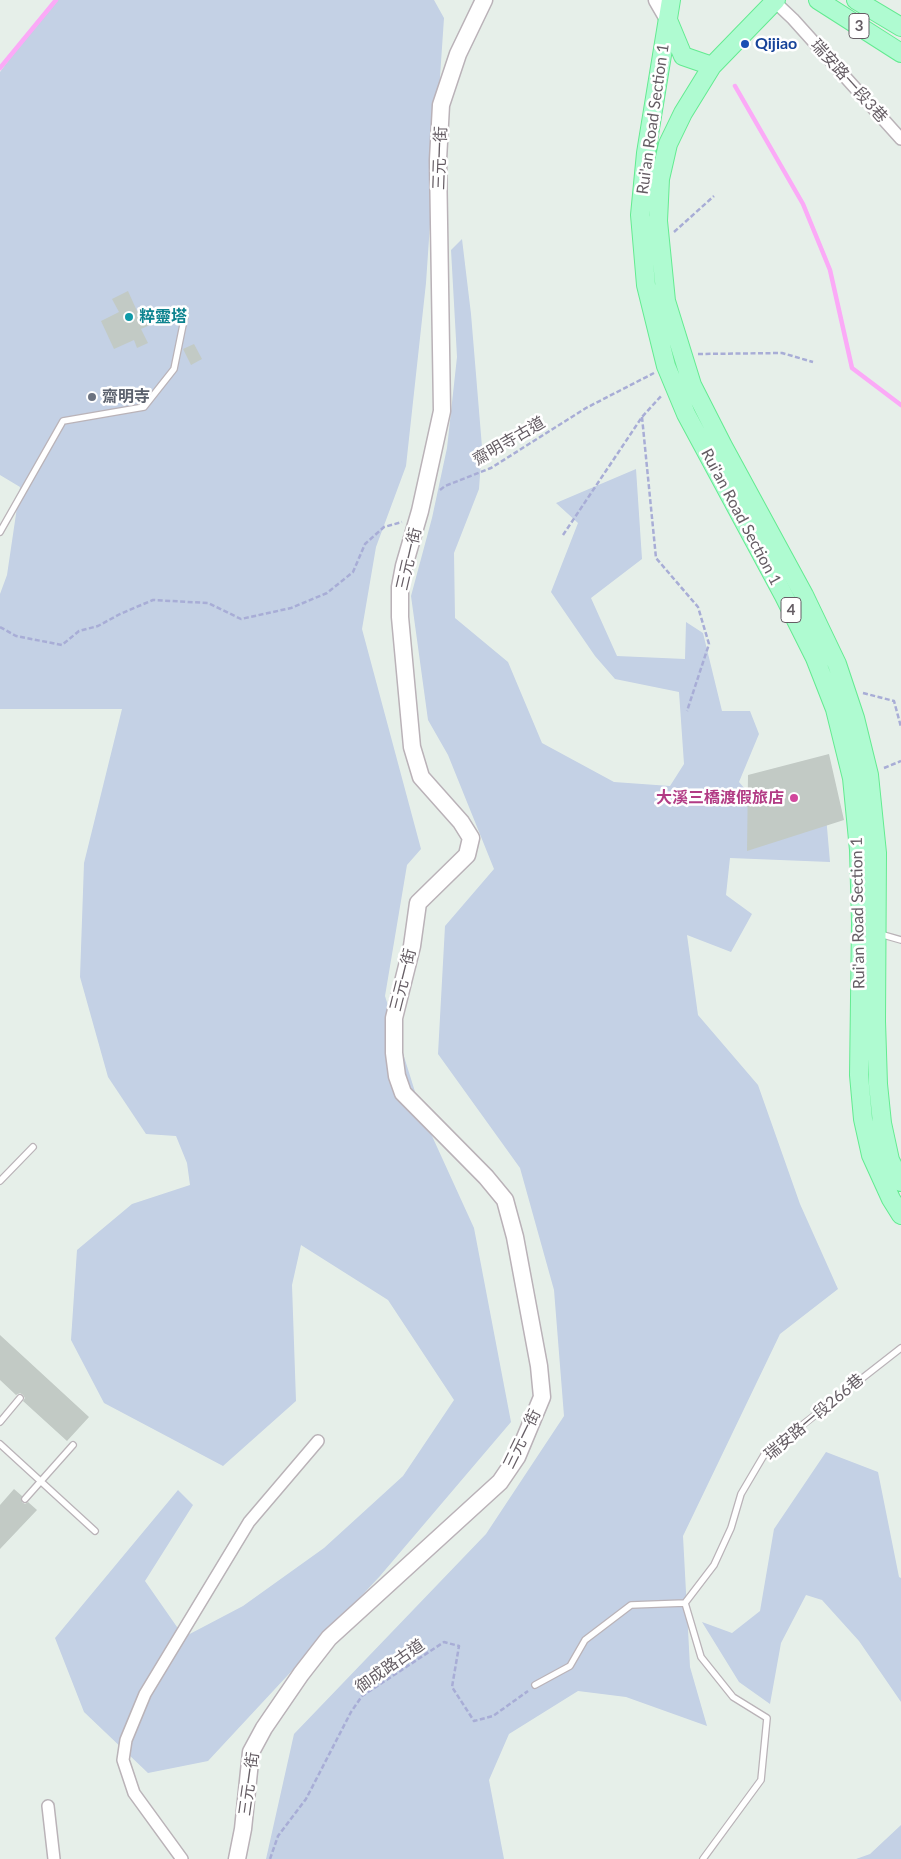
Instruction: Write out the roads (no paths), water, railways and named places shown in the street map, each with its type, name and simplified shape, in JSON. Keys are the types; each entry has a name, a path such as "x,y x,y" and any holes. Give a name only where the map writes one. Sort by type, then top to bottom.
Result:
{"main road":[{"name":"4","path":"668,19 671,0"},
{"name":"3","path":"818,0 901,53"},
{"name":"3","path":"856,0 901,27"},
{"name":"4","path":"712,66 775,1"},
{"path":"668,19 683,56 712,66"},
{"name":"Rui'an Road Section 1","path":"668,19 646,153 640,215 646,285 666,366 686,414 784,596 815,658 835,709 852,778 869,934 882,1123 890,1160 901,1182"},
{"name":"Rui'an Road Section 1","path":"712,66 683,112 668,144 660,178 658,221 666,301 692,385 804,595 837,664 855,718 869,775 877,853 859,1075 863,1119 871,1156 891,1199 901,1215"}],"street":[{"name":"三元一街","path":"237,1859 243,1828 251,1752 264,1728 301,1674 329,1638 500,1482 517,1457 542,1397 539,1366 505,1200 486,1177 403,1093 397,1076 394,1053 394,1018 412,946 418,904 466,855 471,838 461,822 421,777 412,747 400,617 400,587 420,511 442,410 438,160 442,105 458,54 484,0"},
{"path":"657,0 668,19"},
{"name":"瑞安路一段3巷","path":"775,1 901,139"},
{"path":"182,1859 134,1793 123,1760 126,1740 145,1694 249,1522 318,1441"},
{"path":"48,1806 54,1859"}],"lane":[{"path":"0,532 63,421 144,407 174,369 185,315"},
{"path":"869,934 901,940"},
{"path":"0,1181 33,1147"},
{"name":"瑞安路一段266巷","path":"685,1603 714,1565 731,1528 741,1494 764,1455 901,1348"},
{"path":"0,1422 20,1398"},
{"path":"0,1444 95,1531"},
{"path":"25,1499 73,1444"},
{"path":"535,1685 570,1666 586,1640 631,1605 685,1603 701,1657 733,1697 767,1718 761,1780 703,1859"}],"waterway":[{"path":"0,68 56,0"},
{"path":"735,86 803,204 830,270 852,368 901,405"}],"place":[{"name":"Qijiao","path":"745,44"},
{"name":"粹靈塔","path":"129,317"},
{"name":"齋明寺","path":"92,397"},
{"name":"大溪三橋渡假旅店","path":"794,798"}]}
